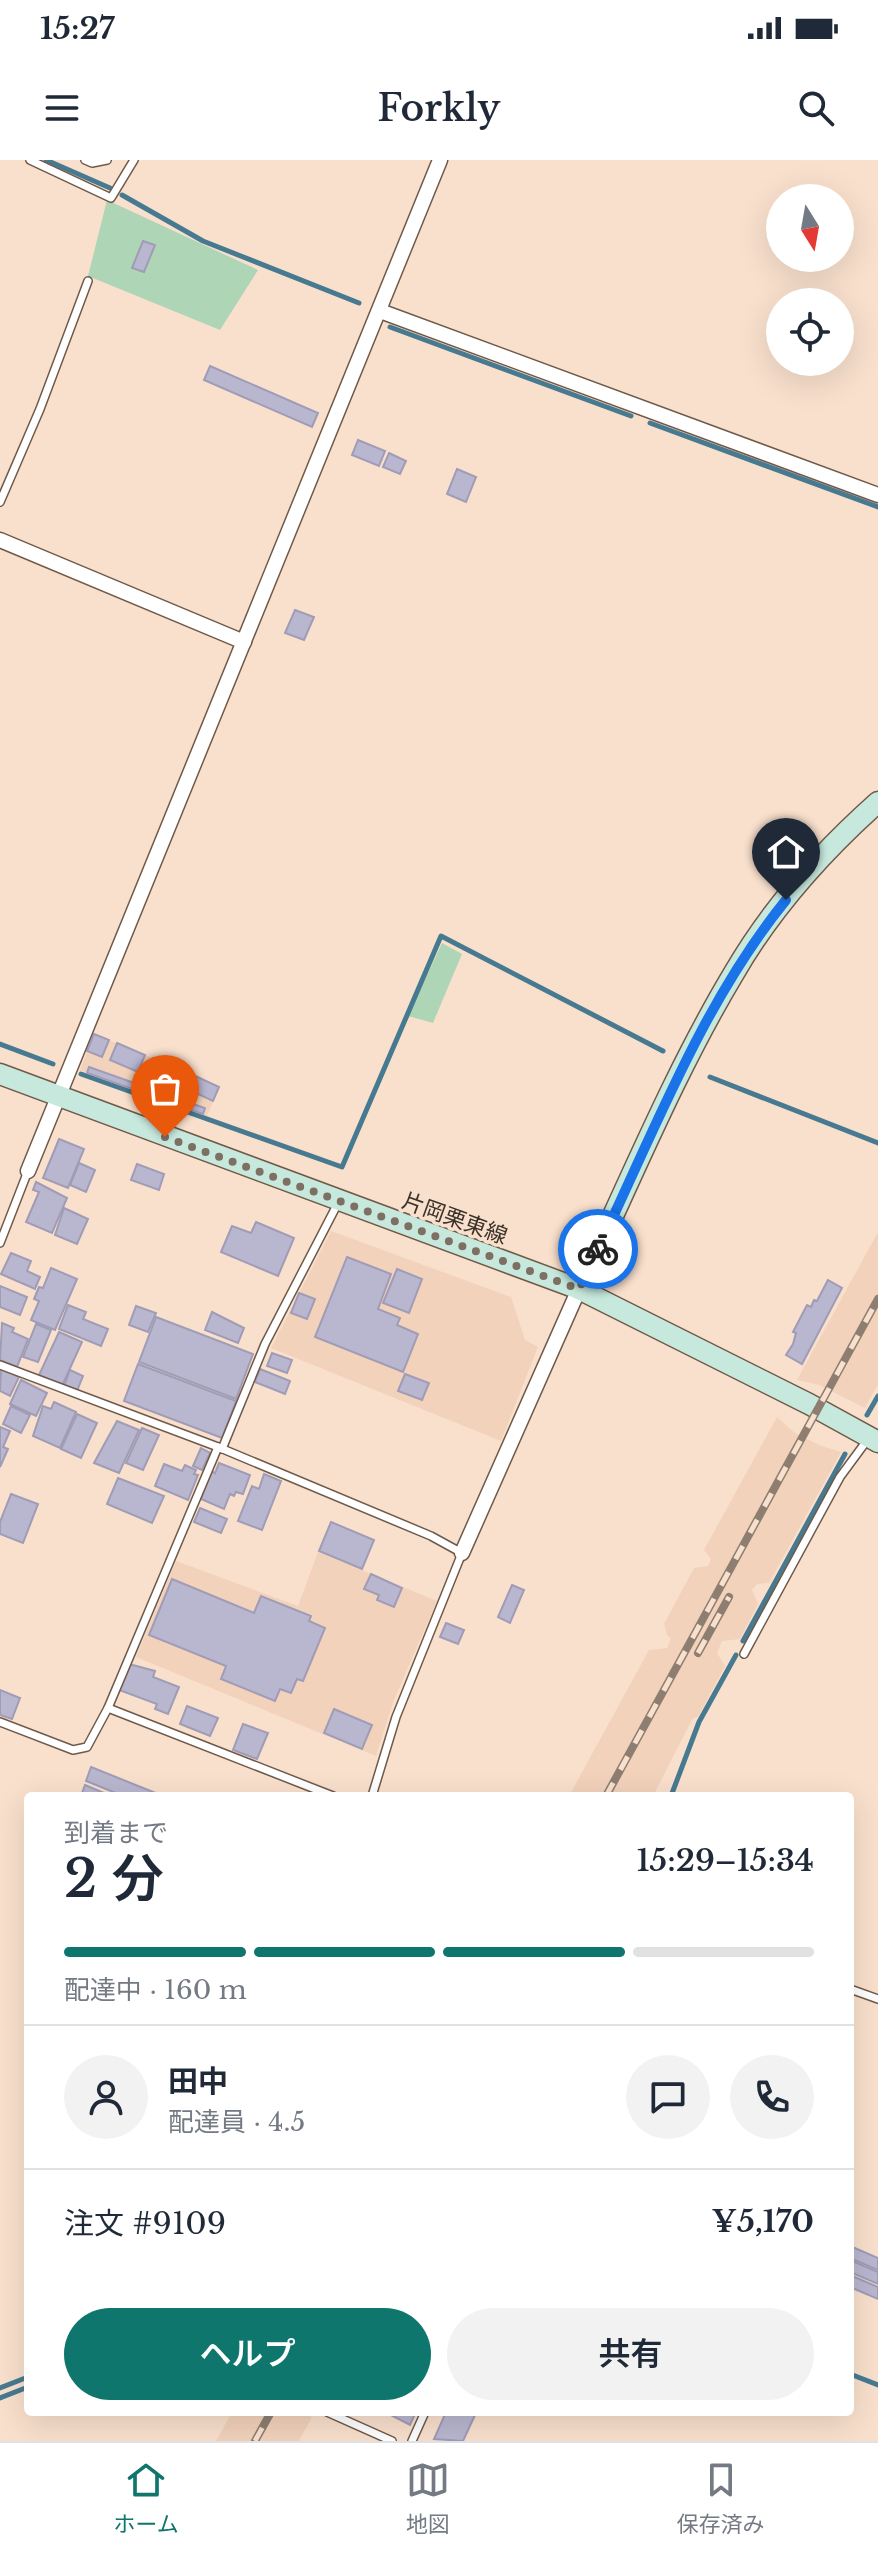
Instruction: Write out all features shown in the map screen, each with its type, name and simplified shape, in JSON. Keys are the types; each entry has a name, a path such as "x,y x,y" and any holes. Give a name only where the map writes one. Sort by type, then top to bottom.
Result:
{"main road":[{"path":"579,1289 691,1055 734,973 766,924 826,851 878,802"},
{"name":"片岡栗東線","path":"0,1074 579,1289 874,1440"}],"street":[{"path":"28,1171 440,160"},
{"path":"380,311 878,495"},
{"path":"0,540 244,642"},
{"path":"462,1553 579,1289"}],"lane":[{"path":"30,160 111,198 132,163 121,160"},
{"path":"85,160 92,163 107,160"},
{"path":"0,502 40,409 88,281"},
{"path":"0,1243 28,1171"},
{"path":"0,1722 73,1750 87,1747 108,1708 265,1344 339,1201"},
{"path":"0,1365 220,1448 431,1536 462,1553 396,1717 373,1792"},
{"path":"744,1654 840,1477 874,1440"},
{"path":"108,1708 323,1792"},
{"path":"854,1990 878,1999"},
{"path":"336,2416 392,2441"},
{"path":"414,2441 423,2416"}],"shaded area":[{"path":"94,1034 220,1086 207,1116 80,1070"},
{"path":"331,1231 511,1297 525,1340 538,1347 501,1441 271,1348"},
{"path":"878,1232 878,1384 865,1408 819,1385 797,1380"},
{"path":"777,1417 795,1433 841,1452 769,1583 757,1584 752,1590 758,1604 740,1639 722,1641 717,1653 725,1666 698,1717 693,1718 655,1792 571,1792 649,1650 667,1648 671,1638 664,1624 694,1568 708,1566 711,1559 704,1550"},
{"path":"318,1552 437,1601 394,1700 376,1756 136,1657 176,1561 298,1606"},
{"path":"230,2416 312,2417 299,2441 216,2441"}],"green space":[{"path":"107,200 258,270 220,330 88,276"},
{"path":"442,943 462,954 433,1023 408,1016"}],"building":[{"path":"143,241 155,245 144,272 132,268"},
{"path":"210,366 318,413 312,427 204,380"},
{"path":"358,440 385,451 379,466 352,455"},
{"path":"389,453 406,461 400,474 383,467"},
{"path":"457,469 476,477 466,502 447,494"},
{"path":"295,610 314,617 304,640 285,633"},
{"path":"94,1034 109,1040 102,1057 87,1051"},
{"path":"117,1043 145,1055 138,1072 110,1060"},
{"path":"153,1058 182,1070 174,1087 146,1075"},
{"path":"89,1067 205,1108 203,1114 87,1073"},
{"path":"191,1074 219,1087 213,1101 185,1088"},
{"path":"59,1139 84,1149 68,1188 43,1178"},
{"path":"79,1163 95,1170 86,1192 70,1185"},
{"path":"137,1164 164,1174 159,1190 131,1180"},
{"path":"36,1182 67,1198 52,1233 26,1222 39,1192 33,1190"},
{"path":"64,1208 88,1219 77,1244 55,1235"},
{"path":"256,1222 294,1238 278,1276 221,1252 232,1226 251,1233"},
{"path":"11,1253 31,1261 27,1271 40,1277 35,1289 1,1274"},
{"path":"347,1257 391,1274 378,1309 400,1318 397,1325 418,1334 403,1372 315,1337"},
{"path":"51,1268 77,1279 55,1330 31,1320 39,1301 34,1299 39,1287 43,1288"},
{"path":"397,1269 422,1279 409,1313 383,1303"},
{"path":"828,1280 842,1288 802,1364 786,1355 793,1344 796,1333 793,1332 807,1305 811,1307 814,1300 817,1301"},
{"path":"0,1286 27,1297 20,1315 0,1307"},
{"path":"299,1293 315,1299 307,1319 291,1313"},
{"path":"68,1305 86,1312 83,1319 108,1329 101,1346 59,1329"},
{"path":"136,1306 156,1313 148,1332 129,1325"},
{"path":"212,1312 244,1328 238,1343 205,1330"},
{"path":"156,1317 253,1354 236,1399 139,1362"},
{"path":"2,1323 14,1328 12,1332 28,1339 17,1367 0,1360"},
{"path":"36,1324 51,1330 38,1362 23,1357"},
{"path":"59,1332 82,1342 62,1386 39,1375"},
{"path":"272,1353 292,1360 287,1373 267,1366"},
{"path":"138,1364 236,1401 222,1438 124,1401"},
{"path":"1,1368 19,1377 10,1396 0,1391"},
{"path":"260,1369 290,1381 285,1394 255,1382"},
{"path":"70,1370 83,1376 77,1391 64,1386"},
{"path":"405,1374 429,1383 422,1400 398,1391"},
{"path":"21,1380 47,1393 36,1416 10,1404"},
{"path":"54,1402 76,1412 60,1448 33,1436 43,1406 51,1409"},
{"path":"11,1406 30,1415 21,1433 3,1424"},
{"path":"77,1414 97,1423 81,1458 61,1449"},
{"path":"117,1421 139,1430 119,1473 94,1463"},
{"path":"0,1427 10,1431 3,1447 8,1449 0,1467"},
{"path":"142,1428 159,1435 143,1470 126,1463"},
{"path":"201,1448 210,1453 202,1470 193,1466"},
{"path":"219,1463 250,1475 243,1494 230,1494 224,1509 201,1499 211,1471 215,1473"},
{"path":"164,1464 182,1471 185,1465 196,1470 194,1474 198,1475 188,1500 155,1486"},
{"path":"264,1474 281,1481 262,1530 238,1521 252,1486 259,1489"},
{"path":"118,1478 164,1496 152,1523 107,1504"},
{"path":"11,1494 38,1504 23,1543 0,1534 0,1522"},
{"path":"200,1508 227,1519 221,1533 194,1522"},
{"path":"331,1522 374,1540 362,1569 319,1551"},
{"path":"371,1574 402,1588 394,1607 377,1600 379,1595 364,1589"},
{"path":"172,1579 254,1613 261,1596 311,1616 309,1621 325,1628 303,1681 297,1679 291,1693 280,1689 275,1701 221,1679 226,1666 149,1635"},
{"path":"512,1585 524,1590 510,1623 498,1617"},
{"path":"446,1623 464,1630 458,1644 440,1637"},
{"path":"129,1664 155,1671 153,1677 179,1687 168,1714 155,1709 157,1704 119,1690"},
{"path":"0,1690 20,1698 12,1719 0,1715"},
{"path":"187,1706 218,1718 210,1736 180,1724"},
{"path":"334,1709 372,1725 362,1749 324,1733"},
{"path":"243,1724 268,1733 257,1759 233,1750"},
{"path":"91,1767 153,1792 113,1792 86,1781"},
{"path":"85,1785 102,1792 82,1792"},
{"path":"854,2248 878,2258 878,2270 854,2260"},
{"path":"854,2262 878,2272 878,2284 854,2274"},
{"path":"854,2277 878,2287 878,2299 854,2289"},
{"path":"393,2416 414,2416 410,2425"},
{"path":"444,2416 475,2416 463,2441 434,2439"}],"waterway":[{"path":"46,160 110,188"},
{"path":"122,195 203,241 359,303"},
{"path":"390,327 631,416"},
{"path":"650,423 878,507"},
{"path":"81,1074 342,1167 441,936 663,1051"},
{"path":"0,1044 53,1064"},
{"path":"710,1077 878,1143"},
{"path":"867,1415 878,1396"},
{"path":"743,1641 845,1454"},
{"path":"673,1792 699,1722 736,1655"},
{"path":"854,2376 878,2385"},
{"path":"0,2388 24,2379"},
{"path":"0,2398 24,2389"}],"railway":[{"path":"608,1792 878,1299"},
{"path":"698,1653 729,1597"},
{"path":"255,2441 269,2416"}],"way so far":[{"path":"165,1137 579,1289 598,1249"}],"route":[{"path":"598,1249 734,973 786,900"}]}
